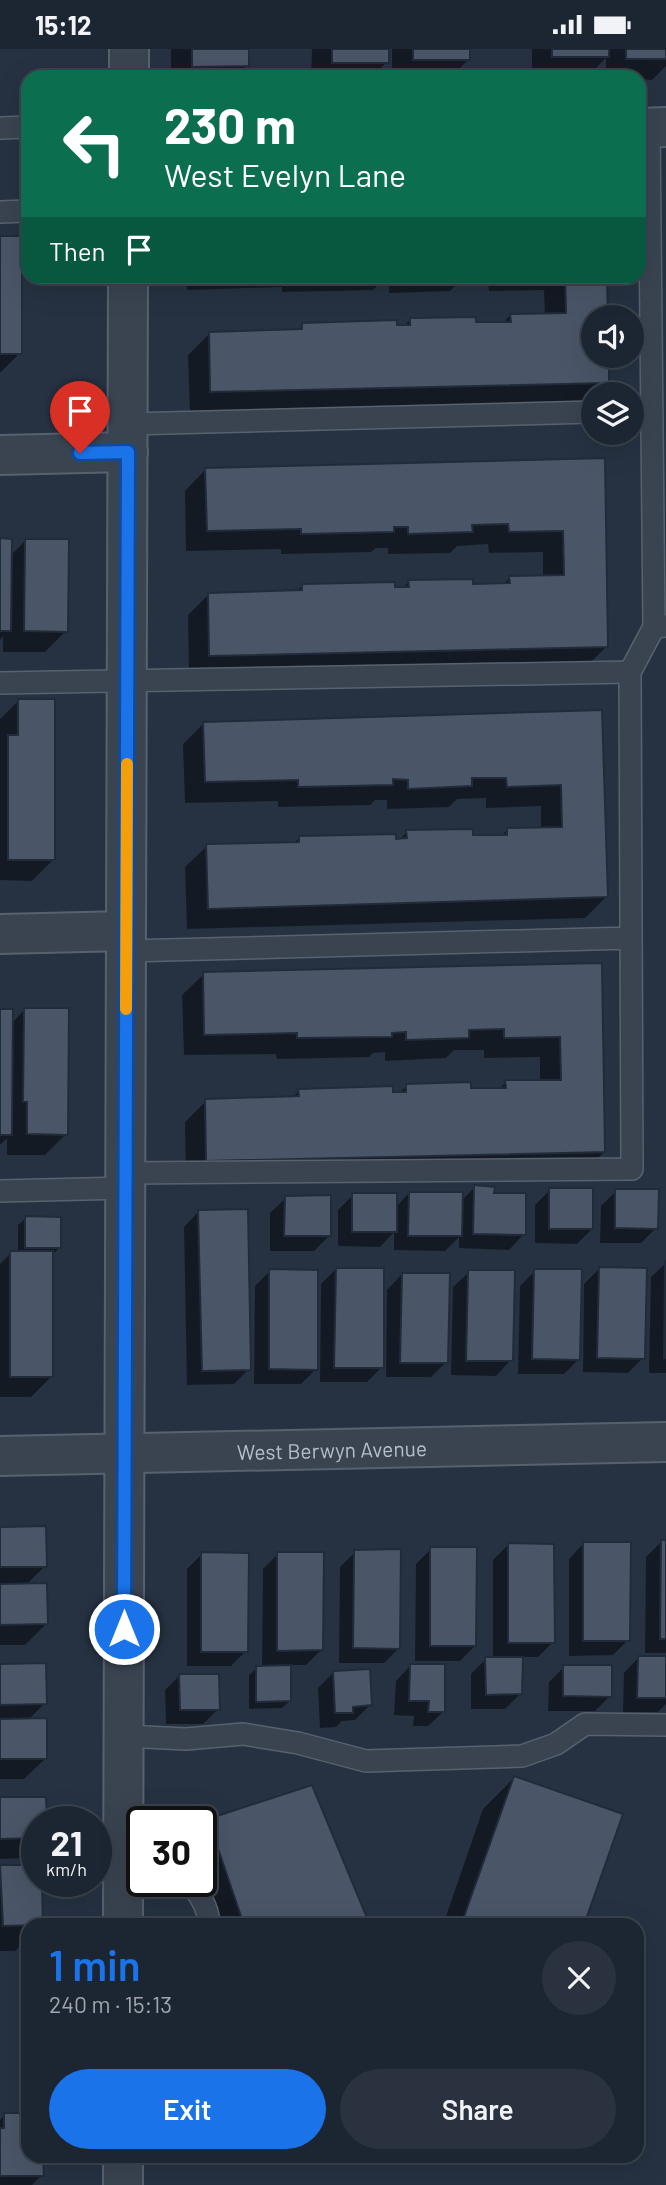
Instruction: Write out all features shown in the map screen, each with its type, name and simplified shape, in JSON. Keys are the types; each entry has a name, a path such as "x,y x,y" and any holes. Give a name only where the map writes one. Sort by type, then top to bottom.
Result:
{"street":[{"path":"129,49 129,70"},
{"path":"128,284 124,1736 129,1806"},
{"path":"0,455 128,438"},
{"path":"0,934 126,941"},
{"name":"West Berwyn Avenue","path":"0,1456 666,1442"},
{"path":"124,1918 128,1897"},
{"path":"122,2163 122,2185"}],"lane":[{"path":"0,128 21,127"},
{"path":"643,382 651,127"},
{"path":"0,212 21,211"},
{"path":"128,438 581,413"},
{"path":"0,1191 125,1181 632,1169 630,672 660,627 644,435"},
{"path":"0,683 630,672"},
{"path":"126,941 631,938"},
{"path":"124,1736 186,1739 243,1734 298,1743 366,1761 522,1756 556,1744 585,1724 666,1725"},
{"path":"199,1897 209,1912 209,1918"}],"building":[{"path":"192,49 249,49 249,66 192,67"},
{"path":"332,49 389,49 389,63 332,63"},
{"path":"413,49 470,49 470,60 413,60"},
{"path":"552,49 609,49 609,57 552,57"},
{"path":"626,49 666,49 666,59 626,59"},
{"path":"0,236 21,236 22,354 0,354"},
{"path":"565,284 607,284 608,305 581,305 581,368 609,368 609,382 210,392 209,332 302,329 302,323 397,320 397,325 410,325 410,318 476,317 476,322 511,322 510,314 566,313"},
{"path":"605,458 608,647 209,656 208,593 302,590 302,584 395,582 395,587 409,587 408,580 473,579 473,584 510,583 509,576 564,575 563,531 509,532 508,524 472,525 473,532 408,534 408,527 394,527 394,532 301,534 301,529 207,531 205,468"},
{"path":"0,538 12,539 11,631 0,631"},
{"path":"25,539 69,539 68,632 24,631"},
{"path":"18,699 55,699 55,860 8,860 8,735 18,735"},
{"path":"602,710 608,897 208,909 206,844 299,842 299,836 396,834 396,839 407,838 406,830 473,829 473,835 507,835 507,828 562,827 561,785 507,787 506,778 472,778 472,786 408,789 408,780 393,779 393,785 298,787 298,780 205,782 203,722"},
{"path":"602,963 605,1152 206,1161 205,1099 299,1096 298,1089 393,1086 393,1092 406,1092 406,1084 471,1082 471,1088 506,1088 505,1080 561,1080 560,1037 504,1038 504,1029 469,1030 469,1038 406,1040 406,1032 392,1033 392,1037 297,1038 297,1033 204,1035 203,972"},
{"path":"24,1008 69,1008 68,1135 27,1134 27,1102 23,1102"},
{"path":"0,1009 13,1009 12,1135 0,1135"},
{"path":"474,1185 495,1187 494,1193 526,1193 526,1235 473,1234"},
{"path":"549,1188 593,1188 593,1229 549,1229"},
{"path":"615,1189 659,1189 658,1229 615,1228"},
{"path":"409,1192 463,1192 462,1236 408,1236"},
{"path":"352,1193 397,1193 397,1232 352,1232"},
{"path":"331,1195 331,1236 284,1236 285,1196"},
{"path":"248,1209 251,1370 202,1371 198,1210"},
{"path":"25,1216 61,1217 61,1248 25,1248"},
{"path":"10,1251 53,1251 53,1377 10,1377"},
{"path":"665,1261 666,1358 664,1358"},
{"path":"599,1267 647,1268 645,1359 597,1358"},
{"path":"336,1268 384,1268 384,1368 334,1368"},
{"path":"269,1269 318,1270 318,1370 269,1369"},
{"path":"534,1269 582,1269 580,1360 532,1359"},
{"path":"468,1270 515,1270 513,1361 466,1361"},
{"path":"402,1273 450,1273 448,1363 400,1363"},
{"path":"46,1526 47,1567 0,1567 0,1527"},
{"path":"661,1540 666,1540 666,1639 660,1639"},
{"path":"583,1542 631,1542 630,1641 583,1641"},
{"path":"508,1543 554,1544 555,1643 508,1643"},
{"path":"430,1547 477,1547 476,1646 430,1646"},
{"path":"401,1549 400,1649 353,1648 354,1550"},
{"path":"201,1552 249,1553 248,1652 201,1652"},
{"path":"277,1552 324,1552 323,1650 277,1651"},
{"path":"47,1583 48,1624 0,1625 0,1584"},
{"path":"638,1656 666,1656 666,1698 637,1698"},
{"path":"485,1657 523,1657 522,1694 486,1695"},
{"path":"46,1663 47,1704 0,1705 0,1664"},
{"path":"410,1664 445,1664 445,1712 428,1712 429,1701 409,1701"},
{"path":"291,1665 291,1701 256,1702 256,1666"},
{"path":"563,1665 612,1665 612,1697 563,1696"},
{"path":"370,1669 372,1705 353,1707 353,1713 335,1713 333,1671"},
{"path":"179,1674 219,1674 220,1710 180,1710"},
{"path":"47,1718 47,1759 0,1759 0,1719"},
{"path":"514,1776 623,1814 586,1918 463,1918"},
{"path":"312,1785 367,1918 242,1918 217,1846 217,1816"},
{"path":"0,1797 46,1797 46,1806 21,1806 21,1838 0,1839"},
{"path":"0,1865 21,1865 21,1897 42,1897 43,1918 21,1918 21,1926 3,1926"},
{"path":"4,2113 21,2113 21,2163 43,2163 44,2176 0,2176 0,2128 4,2128"}],"slow traffic":[{"path":"126,1009 127,764"}],"route":[{"path":"80,453 128,452 124,1629"}]}
